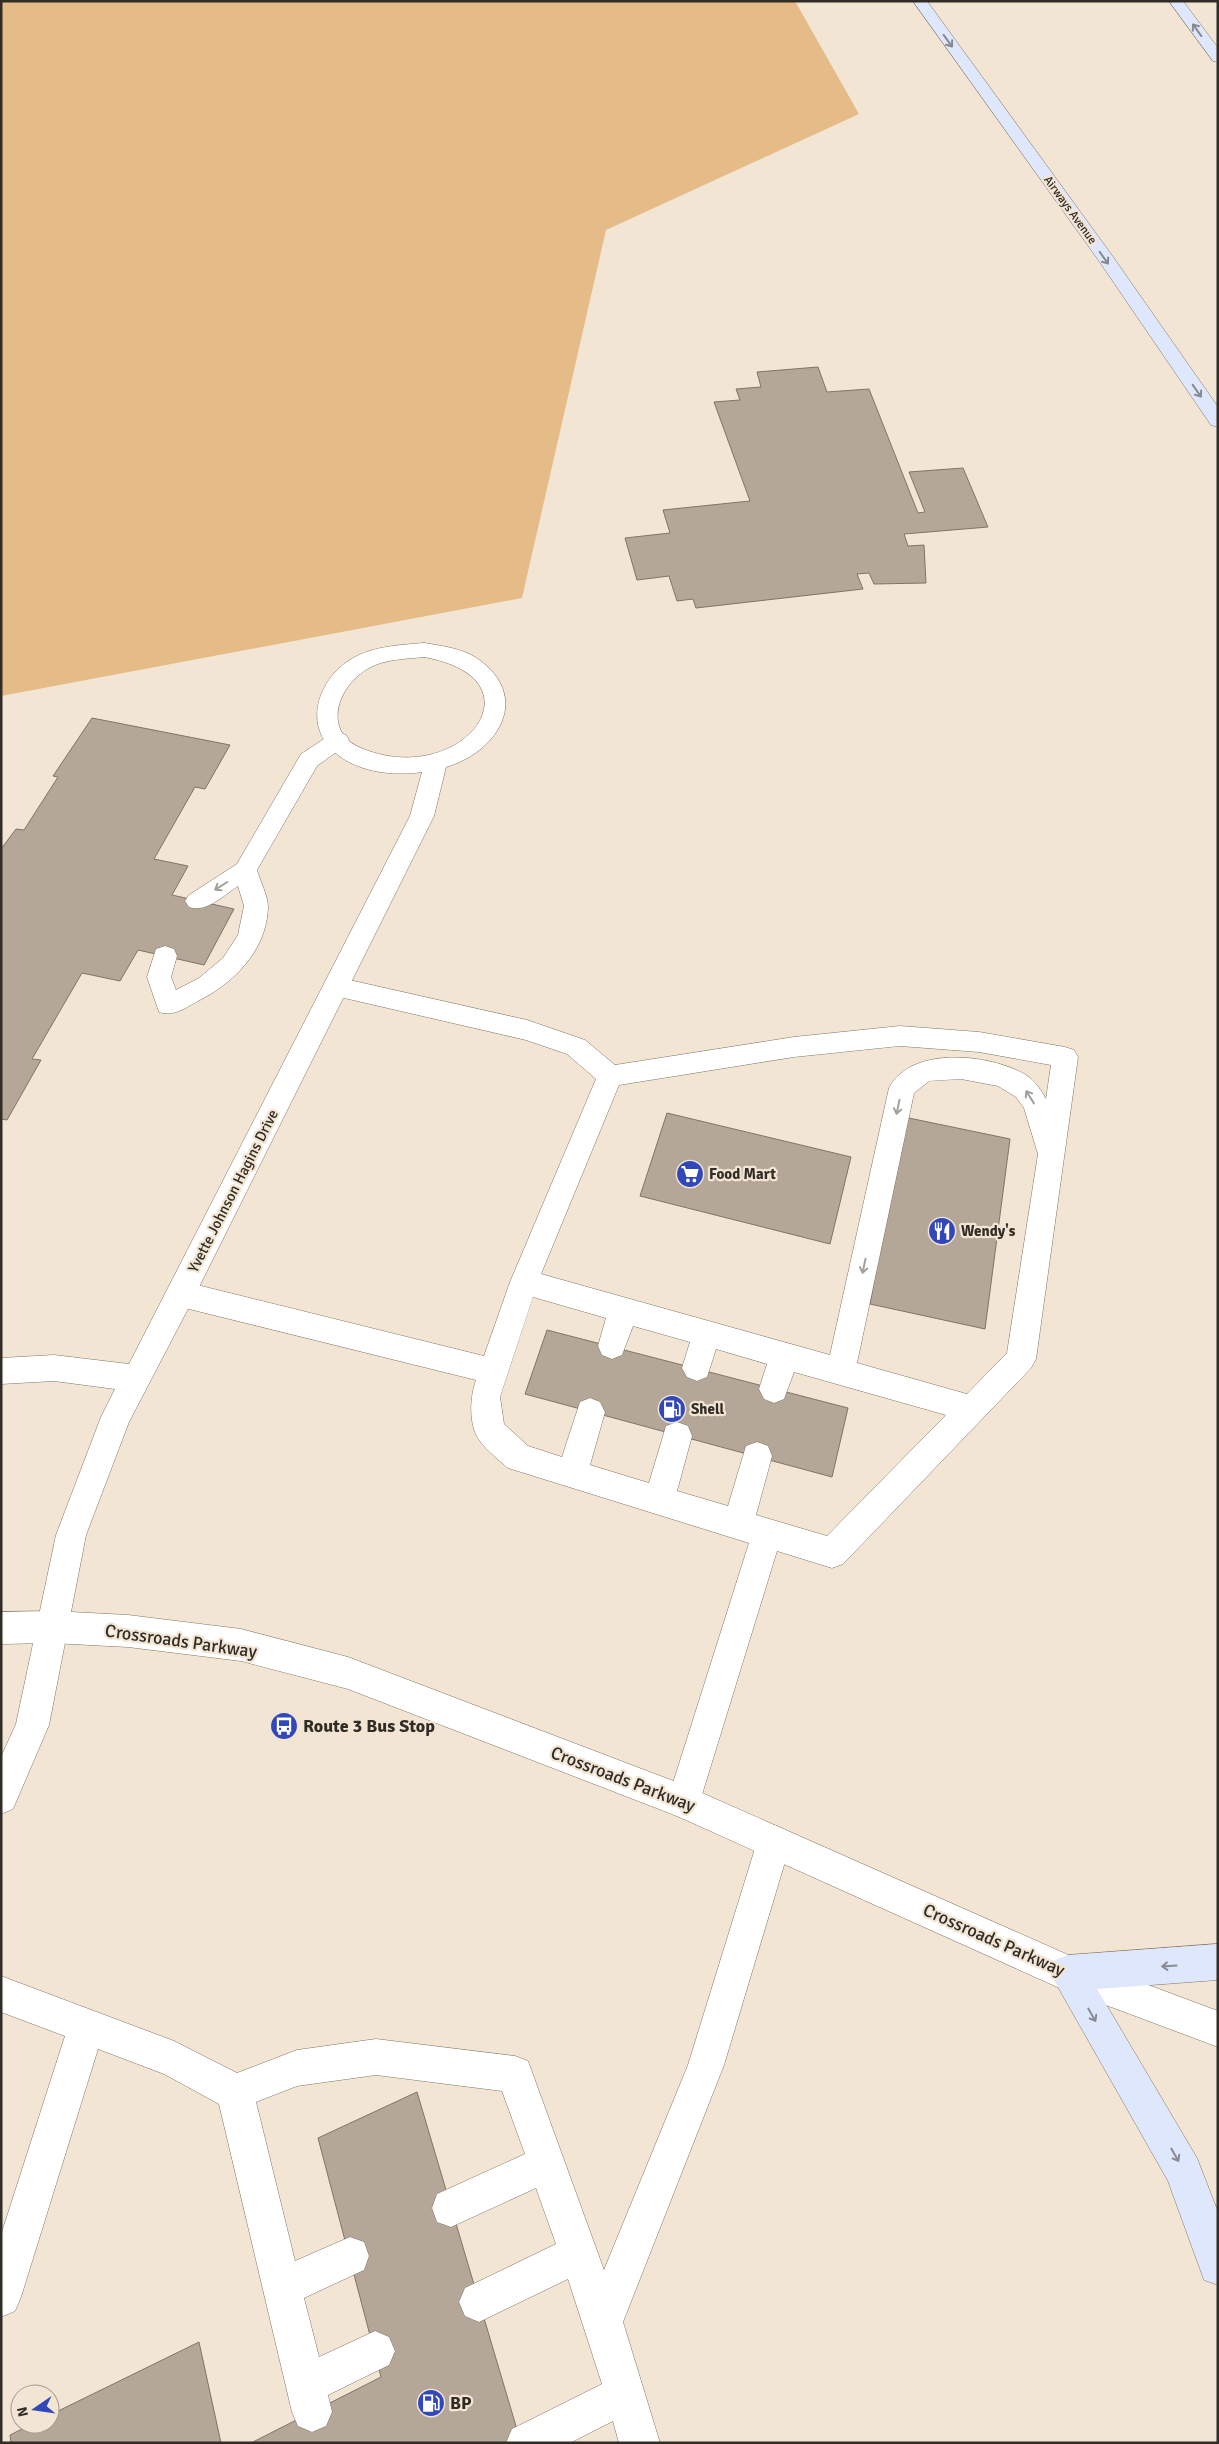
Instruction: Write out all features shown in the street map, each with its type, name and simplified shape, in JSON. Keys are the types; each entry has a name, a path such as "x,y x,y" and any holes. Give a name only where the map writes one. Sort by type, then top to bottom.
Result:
{"main road":[{"name":"Airways Avenue","path":"920,1 1105,258 1218,421"},
{"path":"1176,1 1218,58"},
{"path":"1218,1962 1068,1973 1184,2171 1218,2266"}],"street":[{"path":"424,650 451,655 474,666 489,682 495,696 494,716 483,736 463,752 436,763 398,767 369,761 345,749 338,740 331,732 326,718 329,697 341,678 361,664 387,654 424,650"},
{"path":"197,901 245,870 309,760 338,740"},
{"name":"Yvette Johnson Hagins Drive","path":"1,1797 32,1725 71,1534 116,1417 181,1294 422,816 436,763"},
{"path":"165,956 159,977 168,1004 208,985 232,965 250,937 256,906 245,870"},
{"path":"336,987 528,1030 576,1048 610,1076 794,1047 900,1036 978,1042 1066,1057 1021,1359 832,1553 519,1458 490,1431 485,1397 492,1370 524,1282 610,1076"},
{"path":"841,1372 902,1088 922,1072 950,1066 1006,1078 1025,1088 1038,1110 1050,1159"},
{"path":"524,1282 973,1409"},
{"path":"181,1294 492,1370"},
{"path":"612,1346 623,1310"},
{"path":"697,1368 706,1334"},
{"path":"774,1389 784,1356"},
{"path":"1,1371 54,1368 137,1378"},
{"path":"572,1474 590,1412"},
{"path":"659,1500 677,1436"},
{"path":"684,1802 753,1529 757,1456"},
{"name":"Crossroads Parkway","path":"1,1628 52,1627 128,1631 241,1646 348,1673 684,1802 1068,1973 1218,2029"},
{"path":"603,2322 706,2065 774,1842"},
{"path":"1,1994 174,2059 235,2092 308,2399 375,2351"},
{"path":"1,2297 87,2026"},
{"path":"235,2092 297,2068 376,2057 515,2074 603,2322 640,2443"},
{"path":"451,2208 548,2163"},
{"path":"479,2302 579,2253"},
{"path":"282,2288 350,2256"},
{"path":"526,2443 625,2394"}],"shaded area":[{"path":"1,1 795,1 859,114 606,230 522,598 1,696"}],"building":[{"path":"818,367 827,392 869,389 918,513 925,512 909,472 963,468 988,527 904,534 908,546 924,545 926,583 874,584 869,573 857,574 863,589 696,608 693,599 677,601 669,576 637,580 625,538 670,533 663,510 750,501 714,402 740,400 736,389 761,387 757,372"},
{"path":"92,718 230,745 205,789 195,787 154,859 188,866 172,895 234,909 204,965 138,950 120,981 82,973 32,1059 41,1060 7,1120 1,1119 1,849 16,829 24,830 58,777 53,776"},
{"path":"667,1113 851,1157 830,1244 640,1196"},
{"path":"904,1117 1010,1139 985,1329 870,1304"},
{"path":"547,1330 848,1408 832,1477 525,1394"},
{"path":"417,2092 521,2443 251,2443 381,2377 318,2138"},
{"path":"199,2342 221,2443 11,2443 10,2435 12,2434 60,2434 60,2410"}],"place":[{"name":"Food Mart","path":"690,1174"},
{"name":"Wendy's","path":"942,1231"},
{"name":"Shell","path":"672,1409"},
{"name":"Route 3 Bus Stop","path":"284,1726"},
{"name":"BP","path":"431,2403"}]}
